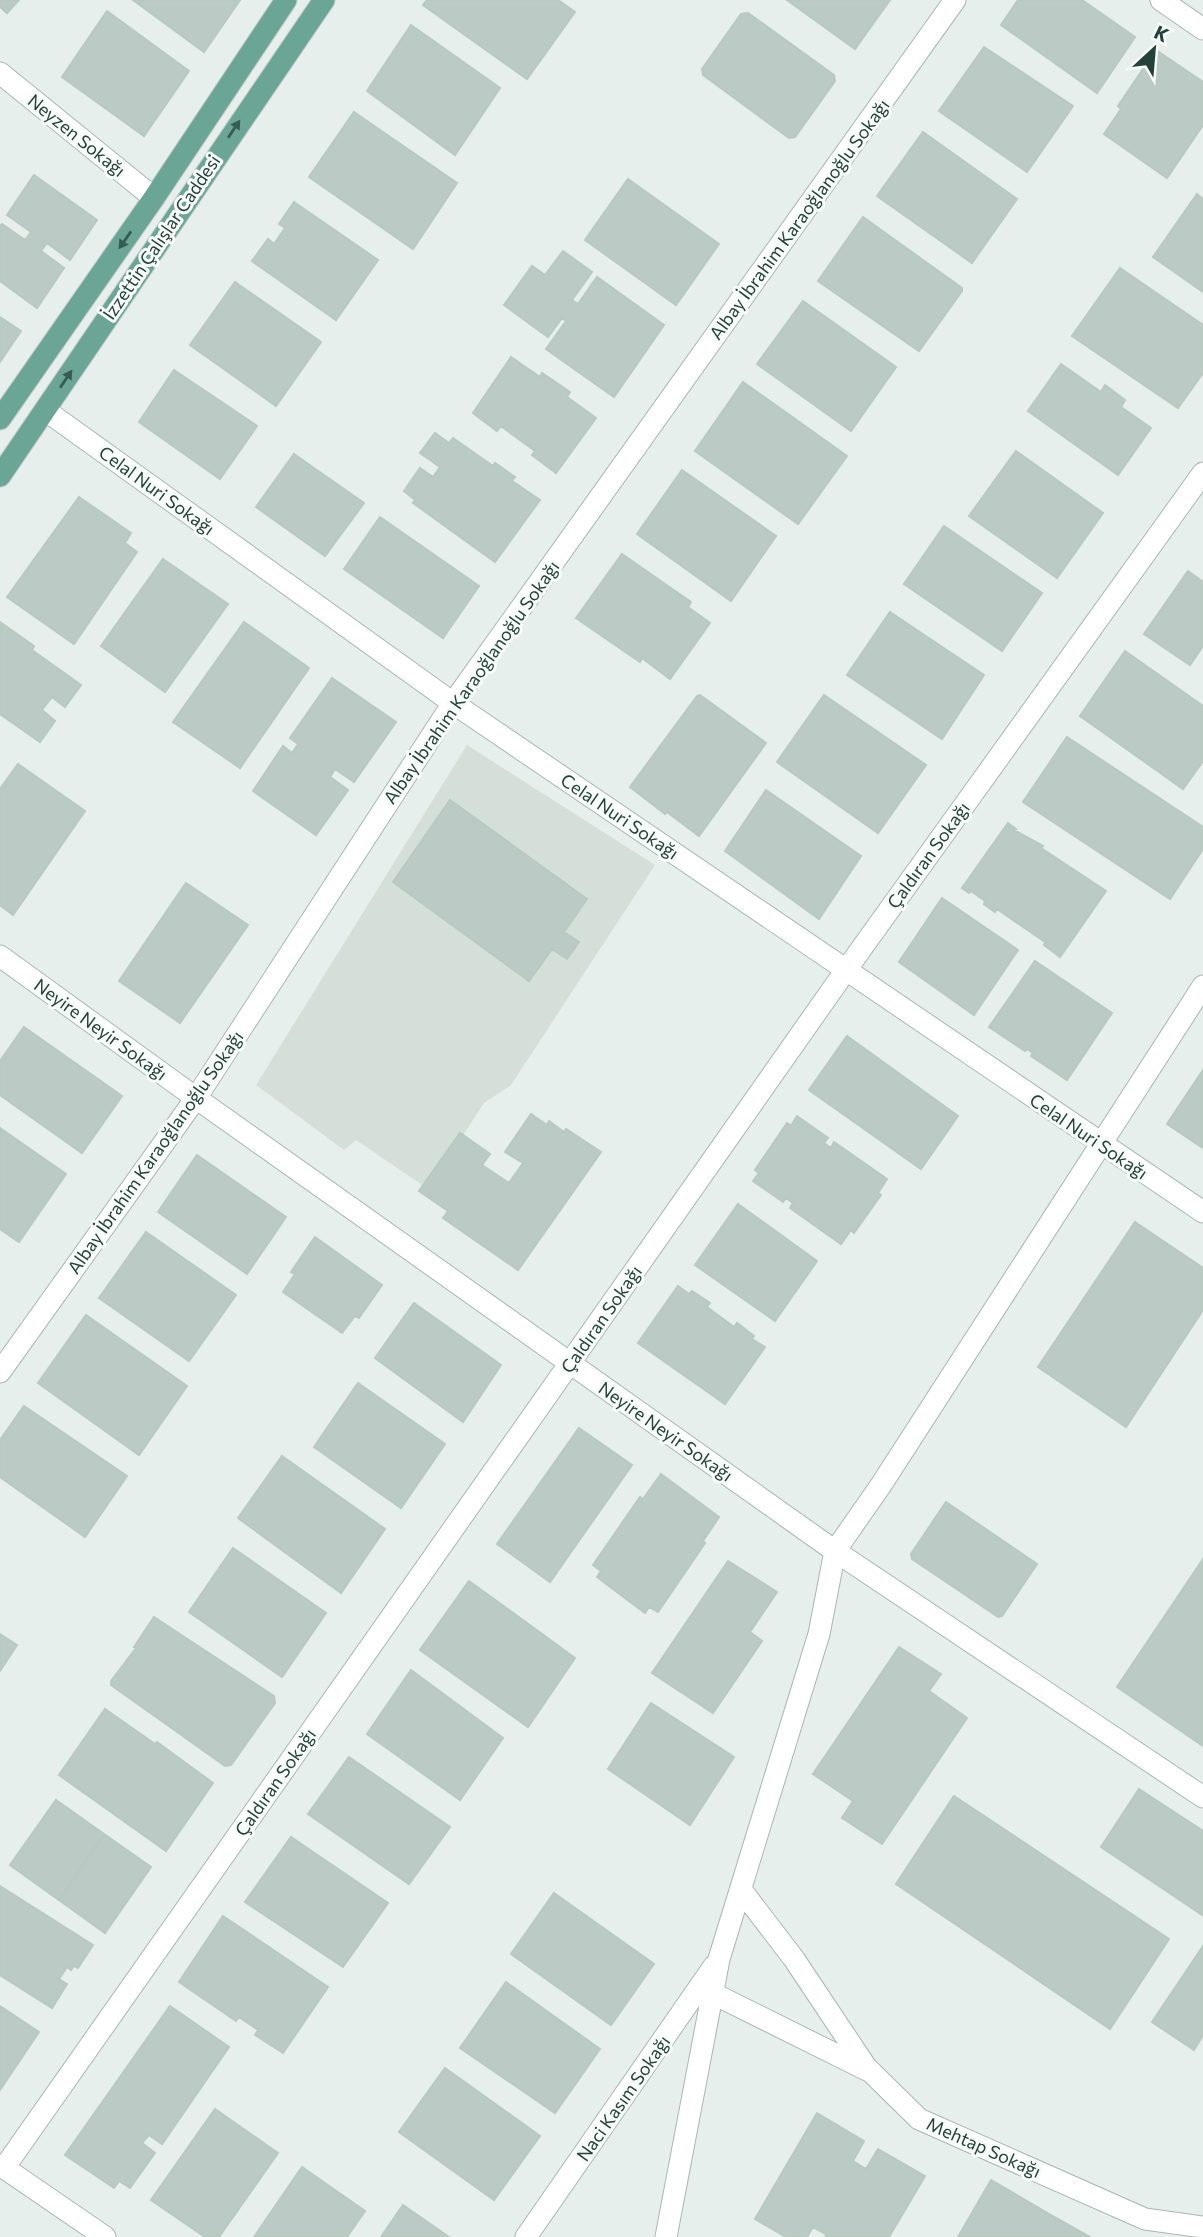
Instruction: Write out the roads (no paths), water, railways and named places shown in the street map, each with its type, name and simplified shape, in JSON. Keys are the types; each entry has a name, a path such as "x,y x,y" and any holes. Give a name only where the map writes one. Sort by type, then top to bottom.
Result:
{"main road":[{"name":"İzzettin Çalışlar Caddesi","path":"0,419 154,198 286,0"},
{"name":"İzzettin Çalışlar Caddesi","path":"0,476 324,0"}],"street":[{"name":"Albay İbrahim Karaoğlanoğlu Sokağı","path":"0,1372 195,1098 453,703 955,0"},
{"path":"1161,0 1203,29"},
{"name":"Neyzen Sokağı","path":"0,73 154,198"},
{"name":"Celal Nuri Sokağı","path":"45,410 453,703 1203,1212"},
{"name":"Çaldıran Sokağı","path":"2,2167 846,970 1203,473"},
{"name":"Neyire Neyir Sokağı","path":"0,956 195,1098 835,1550 1203,1797"},
{"path":"666,2237 719,1958 742,1891 819,1634 835,1550 881,1485 1203,986"},
{"name":"Mehtap Sokağı","path":"742,1891 794,1959 871,2071 919,2119 1146,2219 1203,2227"},
{"name":"Naci Kasım Sokağı","path":"526,2237 719,1958"},
{"path":"712,1993 871,2071"},
{"path":"2,2167 105,2237"}]}
